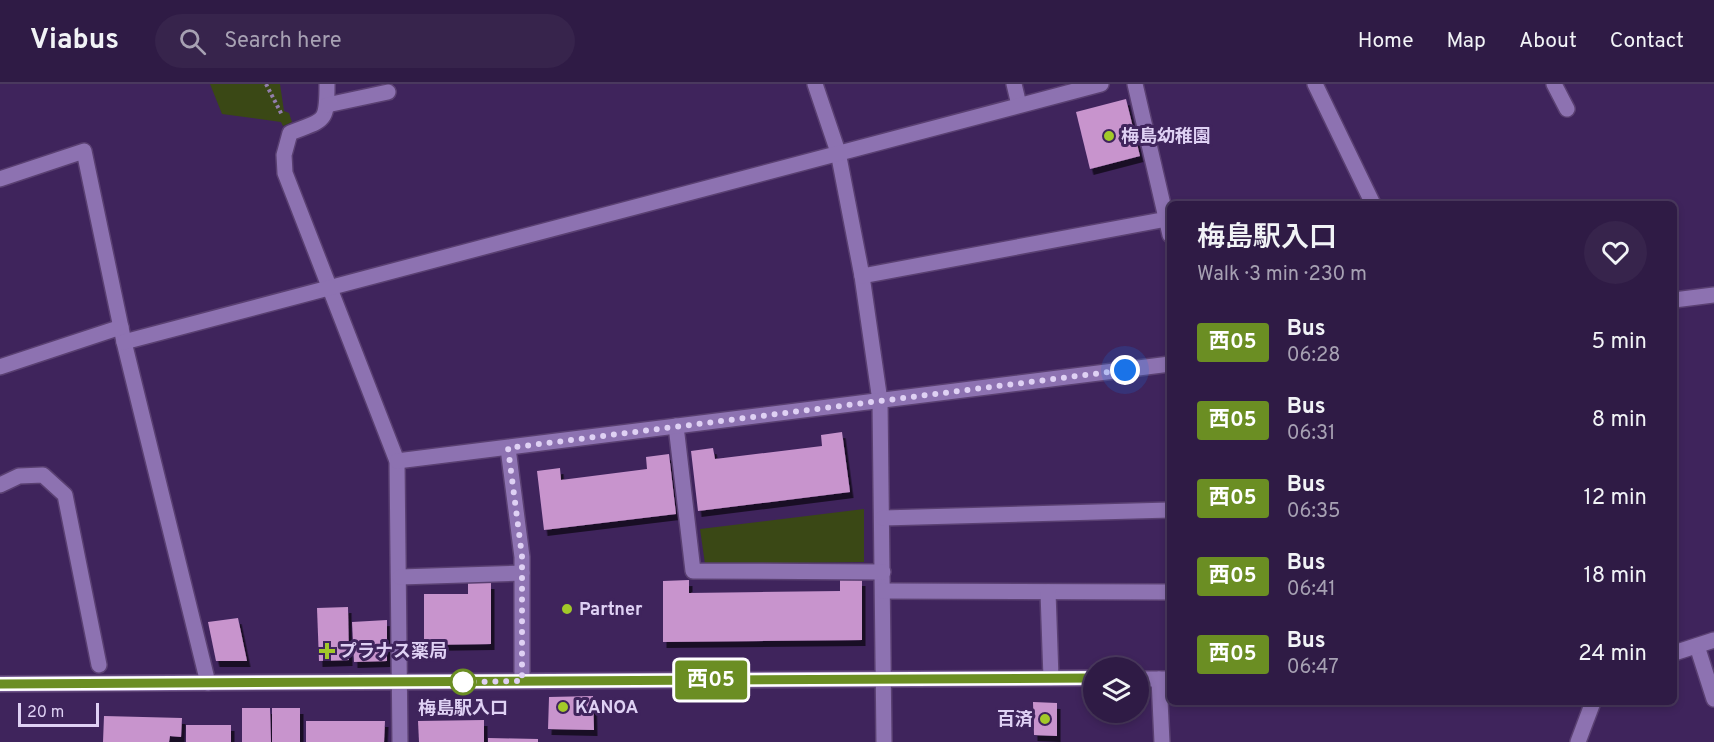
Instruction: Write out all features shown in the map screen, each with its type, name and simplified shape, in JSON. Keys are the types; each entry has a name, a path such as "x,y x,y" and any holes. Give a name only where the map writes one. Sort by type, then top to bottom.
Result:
{"street":[{"path":"327,84 327,112 321,122 290,133 284,155 285,173 397,461 400,742"},
{"path":"816,84 838,152 862,276 880,401 884,742"},
{"path":"1014,84 1019,105"},
{"path":"0,367 122,335 330,289 838,152 1101,84"},
{"path":"1135,84 1167,219"},
{"path":"1315,84 1372,201"},
{"path":"1554,84 1567,109"},
{"path":"327,105 388,92"},
{"path":"0,179 84,151 122,335 208,683"},
{"path":"862,276 1167,227"},
{"path":"1677,300 1714,295"},
{"path":"397,461 1167,364"},
{"path":"676,426 693,571 883,572"},
{"path":"508,448 522,573 522,681"},
{"path":"0,485 19,476 43,475 65,495 99,665"},
{"path":"883,518 1167,510"},
{"path":"399,577 522,573"},
{"path":"883,591 1167,592"},
{"path":"1048,592 1051,678"},
{"path":"1677,652 1714,640"},
{"path":"1697,646 1714,699"},
{"path":"0,684 1083,678"},
{"path":"1149,679 1165,679 1162,742"},
{"path":"1578,742 1592,705"}],"path":[{"path":"266,84 282,115 297,130"}],"green space":[{"path":"210,84 280,84 284,111 289,113 292,122 283,126 281,122 222,114"},
{"path":"864,509 864,562 705,564 700,529"}],"building":[{"path":"1126,99 1140,156 1090,169 1076,112"},
{"path":"842,432 850,492 698,511 691,451 713,448 715,459 822,446 821,435"},
{"path":"669,454 676,514 544,530 537,471 560,468 561,480 647,469 646,457"},
{"path":"689,580 689,593 840,591 840,580 862,580 862,640 663,642 663,581"},
{"path":"468,583 491,583 491,644 424,645 424,594 468,594"},
{"path":"348,607 349,660 319,661 317,608"},
{"path":"238,618 247,661 216,661 208,622"},
{"path":"387,620 387,661 354,662 352,622"},
{"path":"593,696 594,730 548,729 549,697"},
{"name":"百済","path":"1033,702 1057,703 1057,736 1034,735"},
{"path":"242,708 270,708 271,742 242,742"},
{"path":"272,708 300,708 300,742 272,742"},
{"path":"104,716 182,718 181,737 170,736 169,742 103,742"},
{"path":"484,720 484,742 419,742 418,721"},
{"path":"306,721 385,721 384,742 306,742"},
{"path":"186,725 231,725 231,742 186,742"},
{"path":"488,738 538,739 538,742 488,742"}],"bus line":[{"name":"西05","path":"0,684 1083,678"}],"place":[{"name":"梅島幼稚園","path":"1109,136"},
{"name":"Partner","path":"567,609"},
{"name":"プラナス薬局","path":"327,651"},
{"name":"梅島駅入口","path":"463,682"},
{"name":"KANOA","path":"563,707"},
{"name":"百済","path":"1045,719"}],"route":[{"path":"463,682 522,681 522,556 508,448 1125,370"}]}
